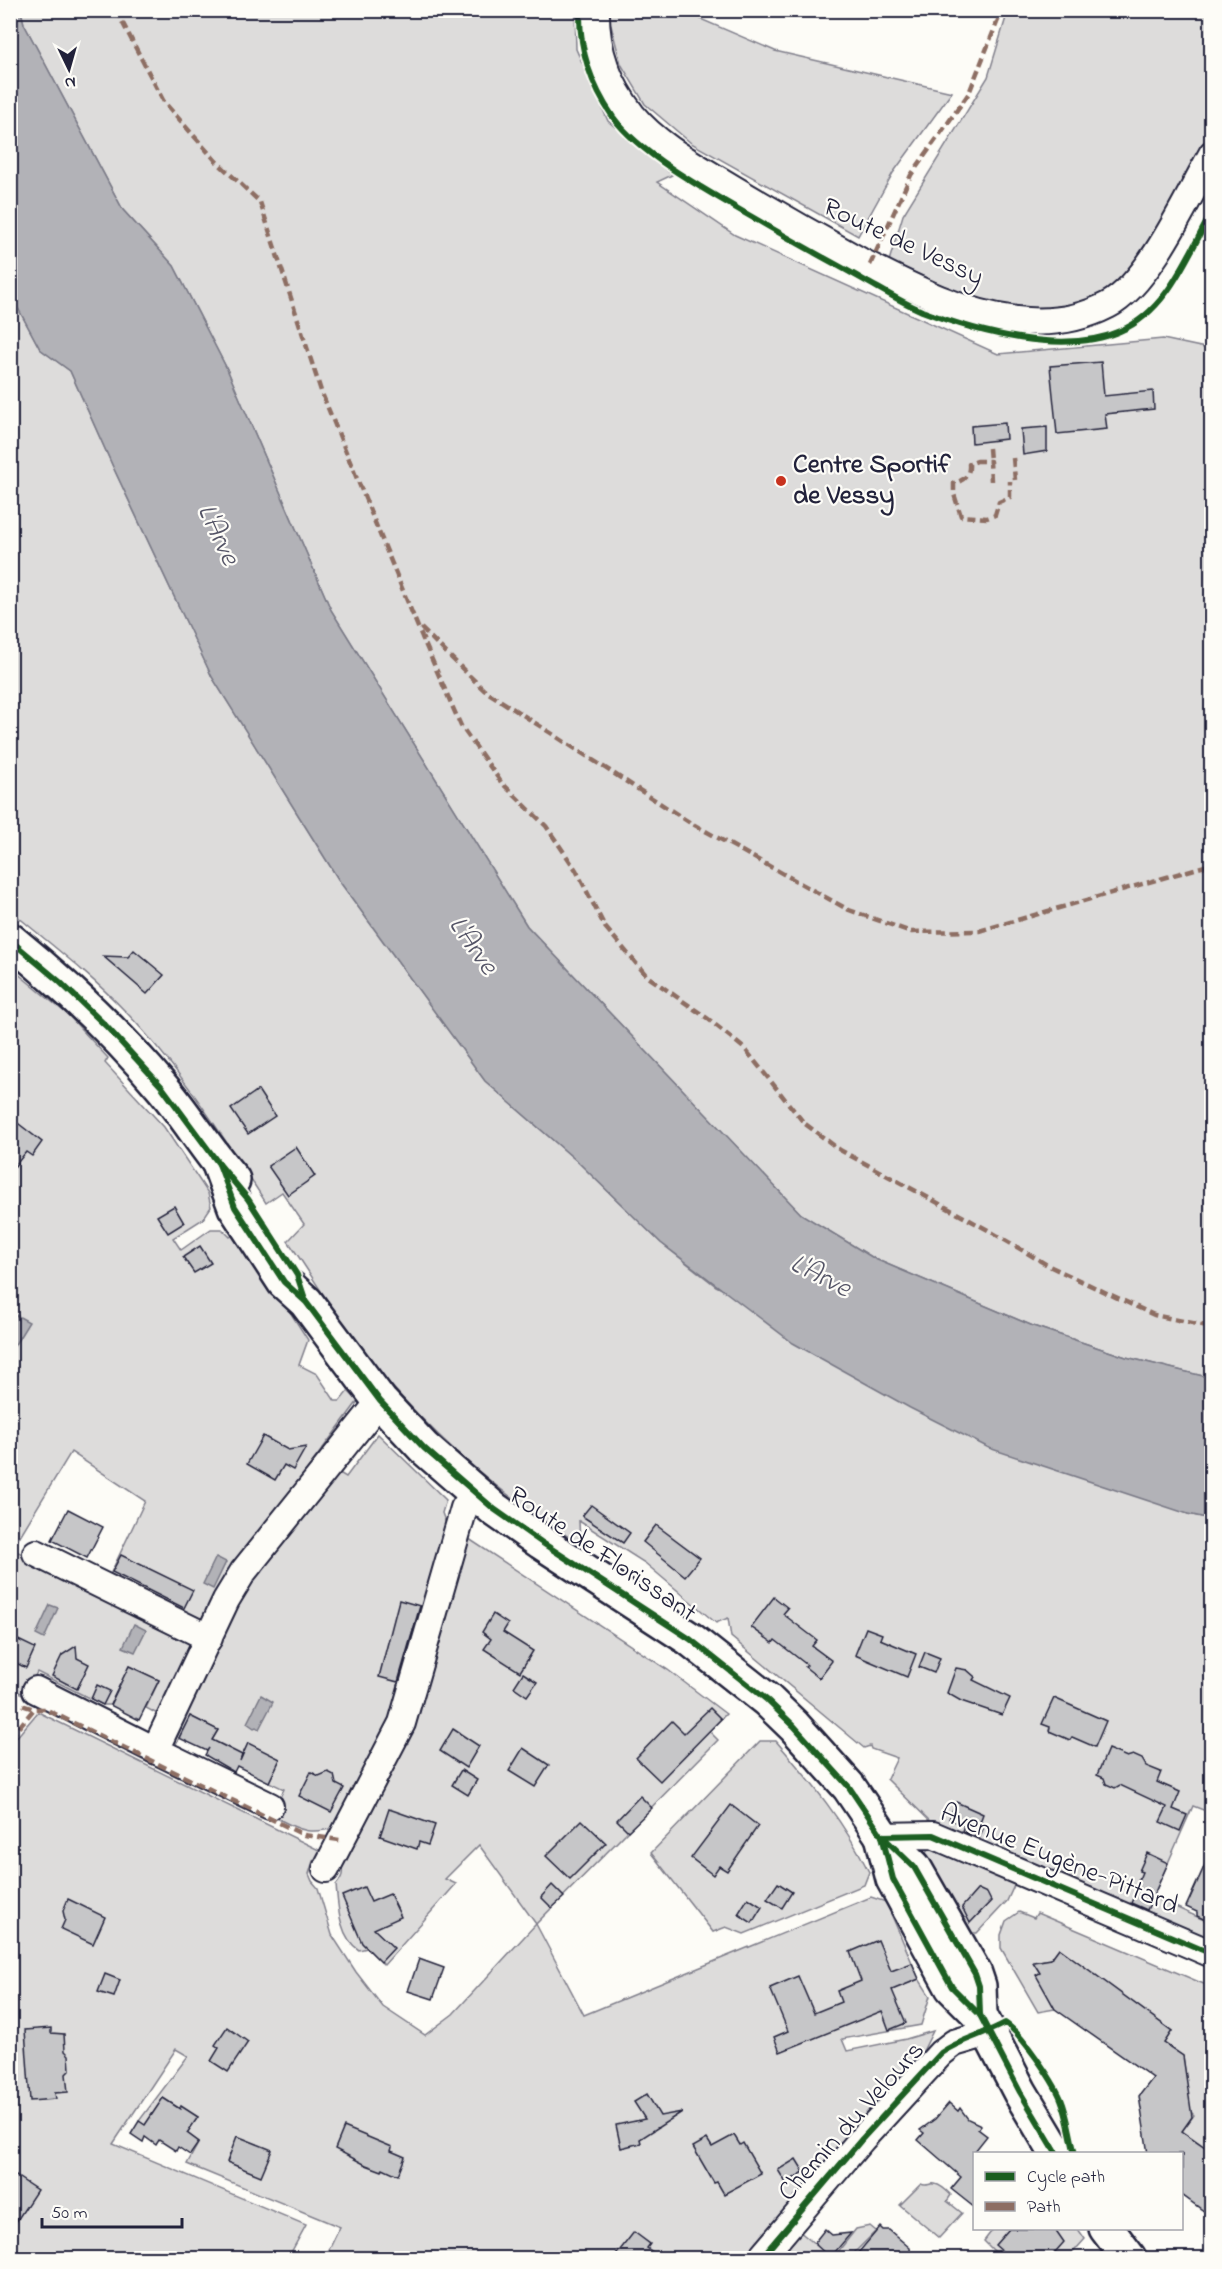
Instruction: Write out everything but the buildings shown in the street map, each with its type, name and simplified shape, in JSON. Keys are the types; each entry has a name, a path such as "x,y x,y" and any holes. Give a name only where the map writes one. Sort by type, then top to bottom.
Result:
{"main road":[{"name":"Route de Florissant","path":"10,940 60,982 106,1026 162,1087 219,1164 235,1207 284,1282 306,1302 380,1401 424,1448 474,1493 541,1542 690,1639 768,1700 833,1768 863,1806 882,1836 914,1867 975,1974 979,1986 984,2024 1056,2152"},
{"path":"1107,2230 1129,2259"}],"street":[{"name":"Route de Vessy","path":"596,10 599,48 607,72 634,117 657,139 702,170 817,237 915,289 983,314 1016,320 1063,321 1089,314 1124,295 1146,269 1212,154"},
{"path":"156,1750 226,1600 243,1572 380,1401"},
{"path":"327,1869 402,1723 464,1508 474,1493"},
{"path":"36,1553 209,1638"},
{"path":"36,1690 270,1806"},
{"name":"Avenue Eugène-Pittard","path":"882,1836 933,1835 1212,1954"},
{"name":"Chemin du Velours","path":"761,2259 862,2139 941,2053 984,2024"}],"shaded area":[{"path":"607,10 682,11 775,51 952,92 893,173 858,236 691,143 645,104 621,64"},
{"name":"Centre Sportif de Vessy","path":"21,11 575,11 576,49 608,121 672,175 657,182 735,235 998,354 1163,339 1210,349 1211,345 1211,1378 1126,1357 1033,1326 875,1259 801,1214 527,926 331,610 227,369 174,266 123,210 24,24"},
{"path":"1008,11 1211,11 1211,136 1135,269 1113,289 1077,307 1036,310 975,300 889,261 903,215 988,77"},
{"path":"11,295 40,349 70,371 212,677 340,882 485,1081 578,1162 661,1243 716,1286 1188,1514 1211,1519 1211,1813 1193,1806 1153,1897 1211,1923 1211,1949 936,1827 887,1779 897,1758 871,1749 870,1746 864,1748 731,1637 728,1618 716,1623 645,1563 579,1521 580,1544 521,1505 466,1460 391,1385 357,1344 337,1315 288,1241 304,1224 282,1192 266,1203 200,1103 145,1033 98,984 11,911"},
{"path":"11,968 68,1015 108,1058 105,1063 164,1127 208,1193 211,1207 203,1219 173,1238 181,1250 211,1229 222,1229 230,1237 238,1231 308,1340 299,1365 317,1374 335,1401 340,1401 348,1391 358,1401 239,1561 204,1625 108,1579 145,1501 71,1452 12,1549 194,1638 163,1717 146,1708 159,1680 129,1666 110,1705 103,1705 37,1672 25,1695 11,1688"},
{"path":"378,1434 446,1500 442,1513 448,1529 395,1721 343,1826 321,1831 305,1830 271,1815 284,1789 269,1782 280,1759 248,1744 240,1759 227,1747 212,1740 218,1730 190,1716 173,1750 169,1747 241,1591 333,1469 346,1477"},
{"path":"463,1535 668,1670 726,1714 709,1731 718,1740 536,1924 479,1845 445,1879 456,1884 384,1965 367,1948 359,1950 347,1937 341,1920 336,1885 342,1875 341,1865 398,1739 406,1745"},
{"path":"38,1712 327,1854 313,1861 309,1874 318,1888 332,1935 356,1972 383,2007 425,2035 453,2014 536,1924 584,2015 871,1897 886,1902 919,1979 930,1996 921,2025 842,2039 847,2051 933,2031 917,2063 744,2258 325,2258 340,2227 187,2164 199,2142 187,2133 198,2117 163,2098 145,2125 139,2121 188,2056 176,2049 113,2144 306,2225 288,2258 11,2258 10,1745"},
{"path":"760,1741 776,1741 802,1772 839,1820 869,1872 864,1885 744,1934 726,1927 713,1932 651,1853"},
{"path":"929,1849 935,1849 1017,1879 1007,1901 977,1933 966,1933 925,1862 925,1854"},
{"path":"1019,1912 1034,1918 1037,1913 1211,1987 1211,2152 1191,2137 1180,2134 1194,2115 1190,2111 1183,2056 1164,2043 1172,2031 1059,1948 1048,1963 1044,1960 1040,1961 1036,1966 1040,1973 1037,1975 1055,2009 1038,2012 1001,1948 1001,1935 1006,1921"},
{"path":"921,2184 935,2184 942,2187 951,2195 947,2201 962,2213 939,2238 900,2205"},
{"path":"870,2226 876,2231 855,2252 861,2258 833,2258 856,2229"},
{"path":"992,2230 1079,2230 1085,2239 1068,2258 992,2258 996,2253 984,2241"},
{"path":"799,2231 832,2258 776,2258"}],"water":[{"name":"L'Arve","path":"10,11 21,11 24,24 123,210 174,266 227,369 331,610 527,926 801,1214 875,1259 1033,1326 1126,1357 1211,1378 1211,1519 1188,1514 989,1448 910,1408 793,1343 661,1243 578,1162 485,1081 340,882 212,677 70,371 40,349 11,295"},
{"path":"16,1315 29,1322 11,1351 11,1324"},
{"path":"216,1557 226,1562 213,1589 203,1584"},
{"path":"50,1605 58,1608 44,1639 36,1635"},
{"path":"134,1624 146,1630 135,1652 123,1647"},
{"path":"261,1695 273,1702 259,1729 247,1723"}],"marked path":[{"path":"116,10 164,102 216,161 260,202 321,391 461,726 501,782 546,826 576,870 605,927 647,976 707,1018 745,1049 804,1123 840,1150 988,1230 1049,1266 1154,1315 1212,1327"},
{"path":"870,265 911,175 969,93 1002,10"},
{"path":"989,448 990,461"},
{"path":"1013,458 1015,480"},
{"path":"991,481 990,461 977,461 969,464 966,477 954,483 954,494 961,516 987,518 995,515 999,502 1010,497 1010,481"},
{"path":"421,628 484,690 689,822 849,910 911,932 979,931 1212,864"},
{"path":"10,1701 34,1709 45,1709 304,1835 340,1840"},
{"path":"10,1738 34,1709"}],"cycle path":[{"path":"580,10 584,52 598,92 613,117 642,147 681,175 785,236 907,304 944,319 994,333 1047,341 1098,338 1120,331 1137,322 1164,296 1185,263 1212,212"},
{"path":"10,940 60,982 106,1026 162,1087 248,1199 297,1275 305,1299"},
{"path":"219,1164 235,1207 284,1282 306,1302 380,1401 424,1448 494,1509 690,1639 767,1700 794,1726 849,1787 882,1836 914,1867 975,1974 979,1986 980,2015"},
{"path":"882,1836 933,1835 1212,1954"},
{"path":"882,1836 893,1879 952,1987 980,2015 1020,2092 1056,2152"},
{"path":"761,2258 862,2139 941,2053 1005,2023 1028,2046 1057,2091 1065,2112 1075,2152"}],"place":[{"name":"Centre Sportif de Vessy","path":"781,481"}]}
